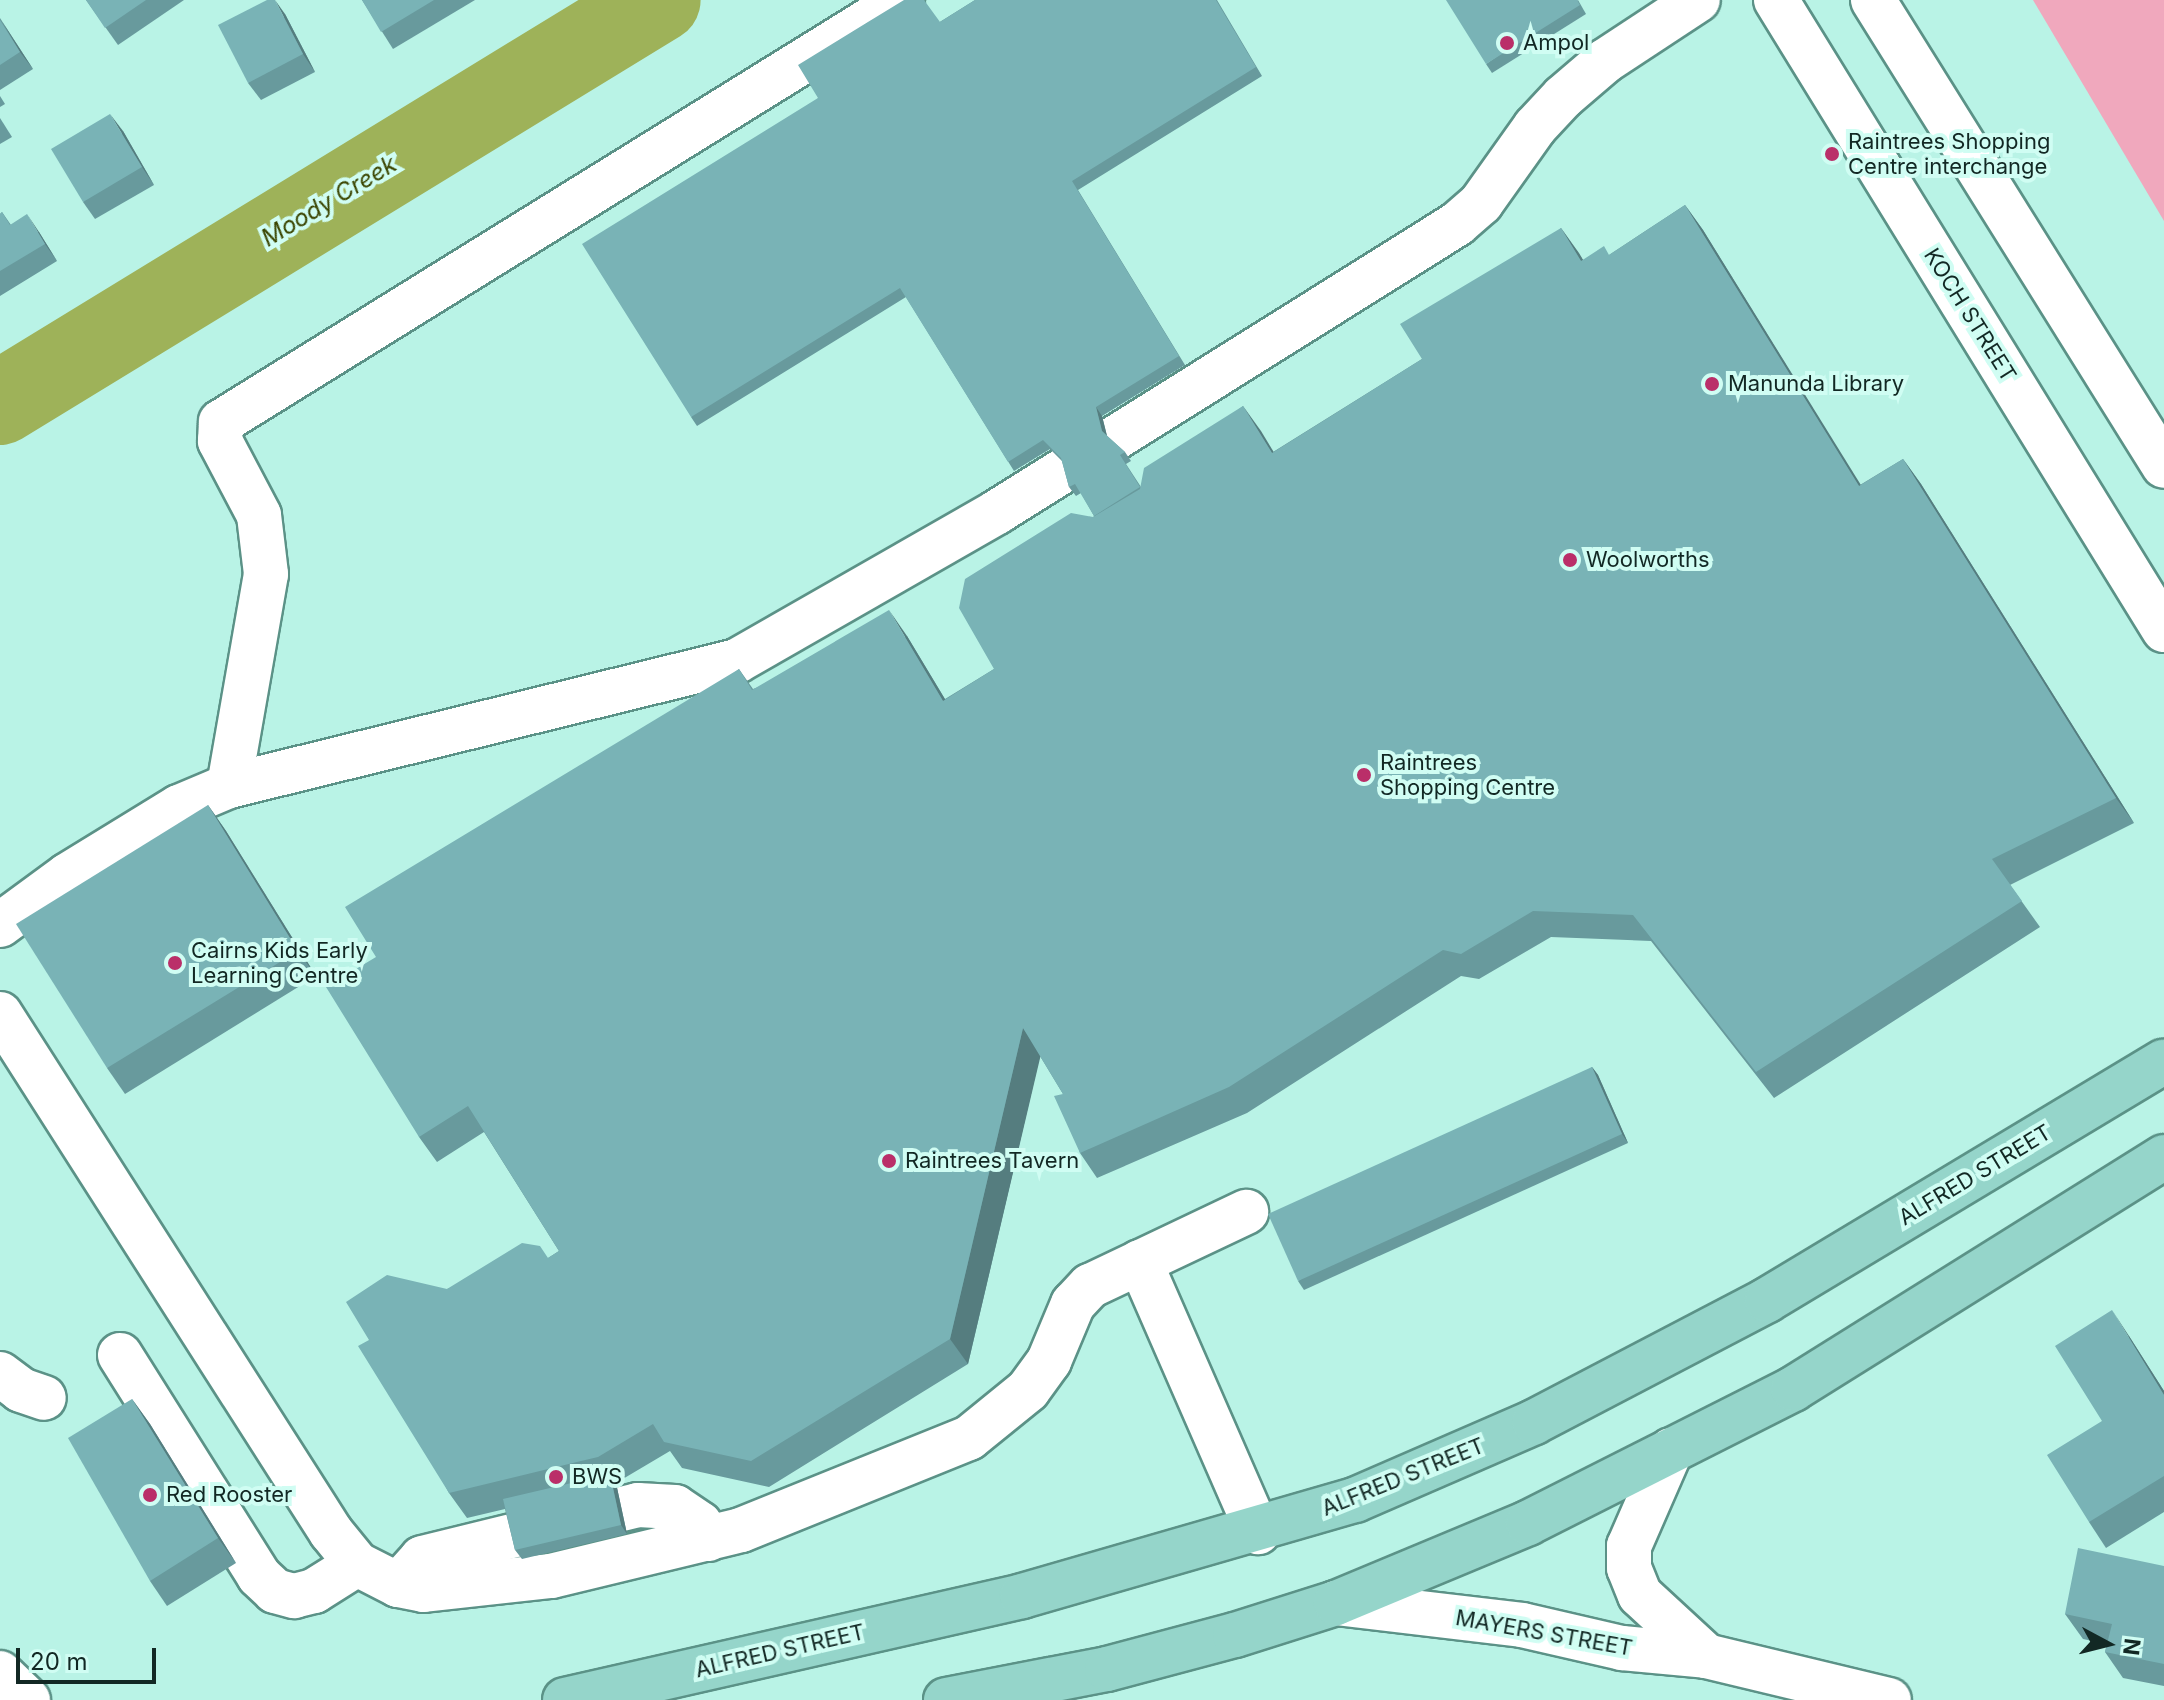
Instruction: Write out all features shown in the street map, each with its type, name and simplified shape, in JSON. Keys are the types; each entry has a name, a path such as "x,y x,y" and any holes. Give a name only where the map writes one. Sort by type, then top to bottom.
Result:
{"main road":[{"name":"ALFRED STREET","path":"565,1700 1022,1596 1258,1532 1439,1465 1636,1371 1767,1300 2164,1061"},
{"path":"946,1700 1107,1669 1336,1603 1528,1523 1793,1389 2164,1157"}],"street":[{"path":"229,786 266,574 259,515 220,441 221,422 902,0"},
{"path":"0,925 68,875 179,807 229,786 737,661 997,512 1457,224 1481,203 1535,127 1563,97 1605,61 1698,0"},
{"name":"KOCH STREET","path":"1776,0 2164,630"},
{"path":"1873,0 2164,466"},
{"path":"0,1014 272,1447 357,1564 398,1585 451,1590 494,1585 708,1539 781,1515 969,1438 1028,1390 1049,1361 1073,1304 1090,1286 1246,1212"},
{"path":"1140,1262 1258,1532"},
{"path":"120,1355 259,1576 275,1591 294,1596 314,1591 357,1564"},
{"path":"0,1374 21,1390 44,1398 0,1410"},
{"name":"MAYERS STREET","path":"1671,1450 1629,1546 1629,1568 1640,1595 1706,1656"},
{"name":"MAYERS STREET","path":"1336,1603 1522,1625 1622,1648 1706,1656 1889,1700"},
{"path":"0,1673 28,1700"}],"shaded area":[{"path":"2033,0 2164,0 2164,221"}],"building":[{"path":"86,0 146,0 105,28"},
{"path":"267,0 275,0 303,54 248,83 218,25"},
{"path":"362,0 434,0 381,32"},
{"path":"904,0 924,0 940,22 975,0 1216,0 1256,67 1072,181 1179,356 1096,407 1102,431 1125,452 1120,455 1140,487 1094,516 1075,484 1069,487 1061,458 1043,440 1008,462 900,288 691,417 582,244 818,98 798,65"},
{"name":"Ampol","path":"1446,0 1577,0 1580,5 1486,64"},
{"path":"0,20 20,52 0,65"},
{"path":"110,114 142,167 83,202 51,149"},
{"name":"Raintrees Shopping Centre","path":"1685,205 1859,486 1903,459 2116,798 1992,859 2022,901 1756,1072 1633,915 1533,911 1461,954 1443,950 1229,1087 1080,1153 1054,1096 1063,1094 1023,1028 950,1339 751,1461 664,1442 653,1424 598,1457 449,1493 358,1346 369,1340 346,1302 387,1275 447,1289 522,1243 540,1246 548,1258 559,1251 468,1106 419,1137 326,987 376,957 345,907 739,669 752,690 889,610 943,701 994,669 959,608 965,579 1071,513 1093,517 1140,489 1144,468 1243,406 1272,453 1422,359 1400,324 1561,228 1581,261 1604,246 1609,255"},
{"path":"2,212 10,225 27,214 45,244 0,271 0,214"},
{"name":"Cairns Kids Early Learning Centre","path":"208,805 298,951 107,1068 16,924"},
{"path":"1592,1067 1622,1134 1298,1281 1268,1214"},
{"path":"2112,1310 2164,1395 2164,1476 2089,1522 2047,1455 2102,1421 2055,1346"},
{"name":"Red Rooster","path":"132,1399 218,1538 150,1581 68,1438"},
{"path":"610,1474 621,1525 515,1550 503,1499"},
{"path":"2078,1548 2164,1566 2164,1664 2105,1652 2112,1624 2065,1614"}],"waterway":[{"name":"Moody Creek","path":"0,403 659,0"}],"place":[{"name":"Ampol","path":"1507,43"},
{"name":"Raintrees Shopping Centre interchange","path":"1832,154"},
{"name":"Manunda Library","path":"1712,384"},
{"name":"Woolworths","path":"1570,560"},
{"name":"Raintrees Shopping Centre","path":"1364,775"},
{"name":"Cairns Kids Early Learning Centre","path":"175,963"},
{"name":"Raintrees Tavern","path":"889,1161"},
{"name":"BWS","path":"556,1477"},
{"name":"Red Rooster","path":"150,1495"}]}
